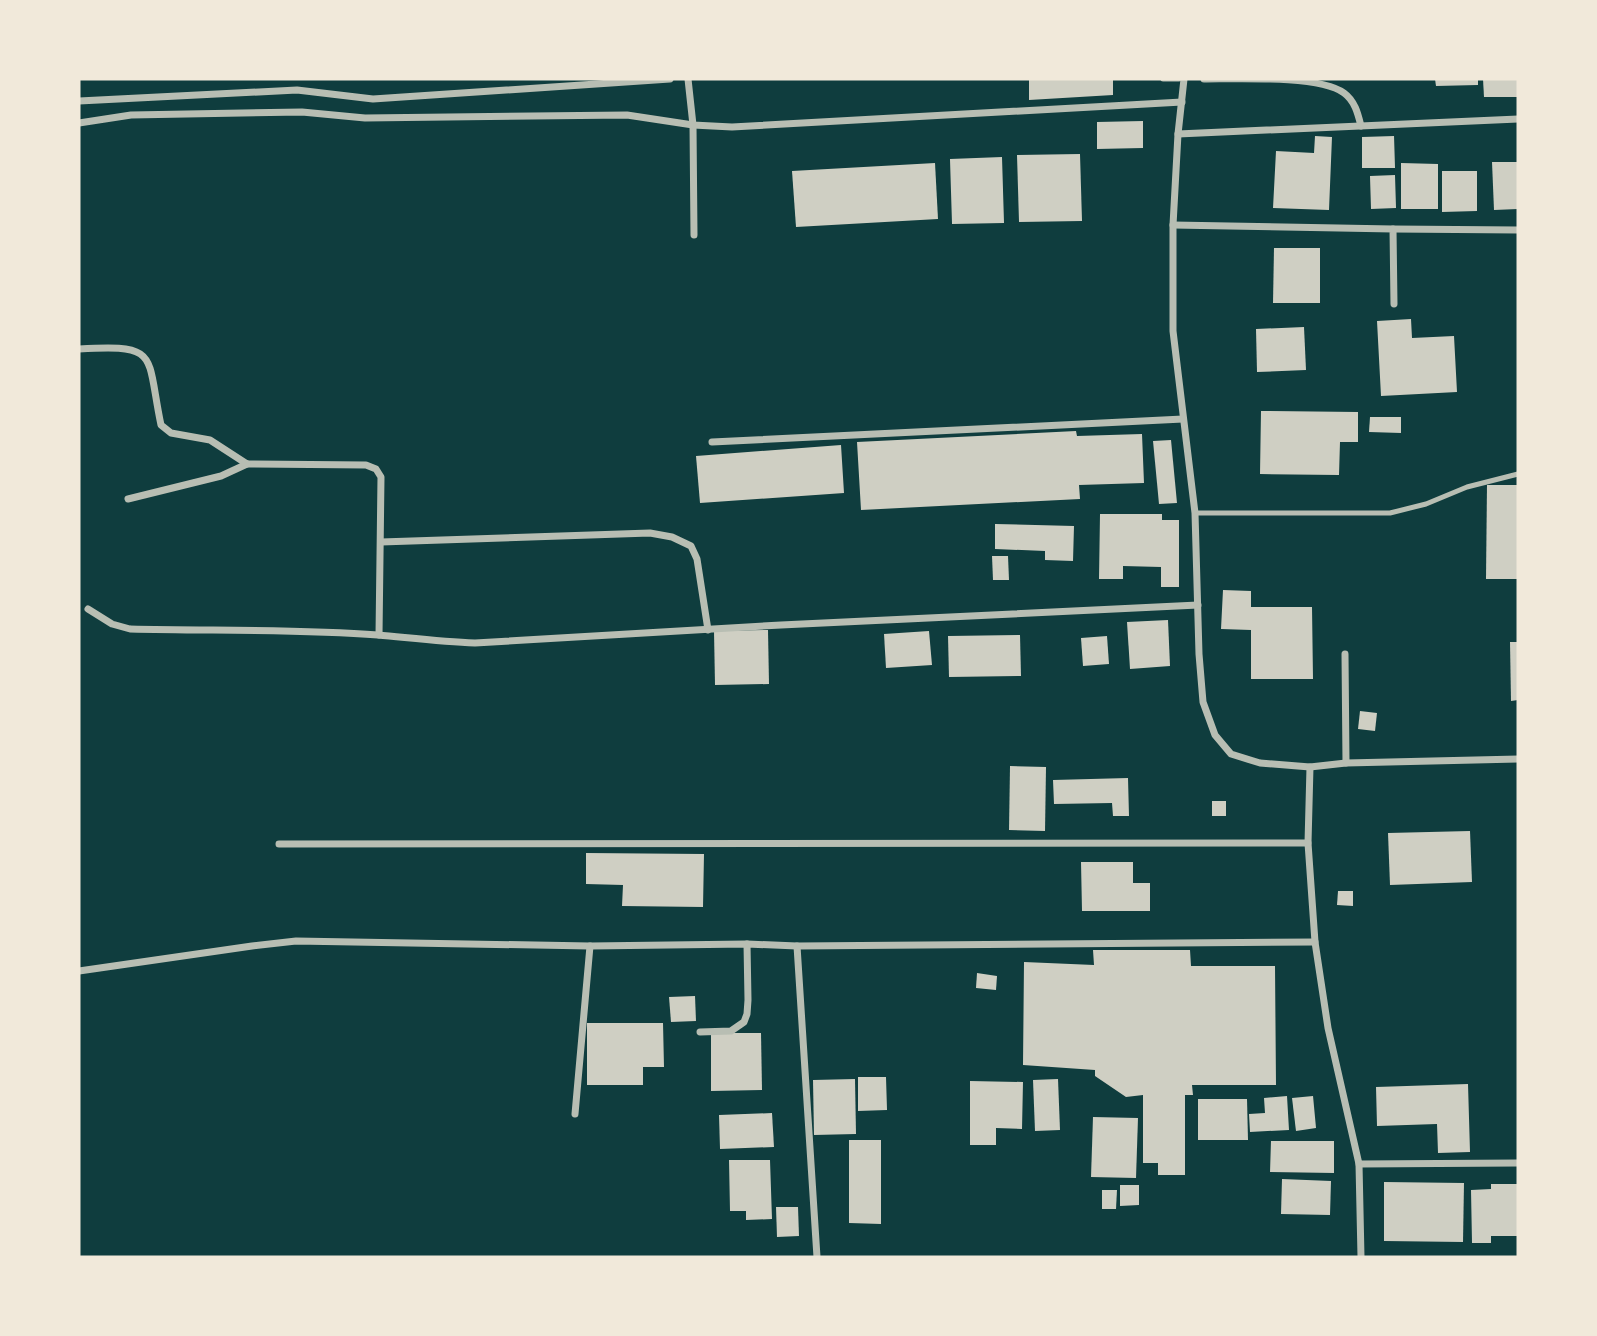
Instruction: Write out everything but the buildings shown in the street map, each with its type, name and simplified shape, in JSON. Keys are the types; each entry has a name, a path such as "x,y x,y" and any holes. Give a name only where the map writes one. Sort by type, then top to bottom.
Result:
{"street":[{"path":"79,100 297,90 373,99 670,79"},
{"path":"688,79 693,125 694,236"},
{"path":"1182,79 1173,225 1173,331 1195,513 1203,702 1216,735 1231,754 1260,764 1310,766 1518,759"},
{"path":"1204,79 1289,80 1332,86 1345,93 1354,104 1362,126"},
{"path":"79,123 131,115 303,112 365,118 627,115 693,125 732,127 1182,102"},
{"path":"1178,134 1518,119"},
{"path":"1173,225 1518,230"},
{"path":"1393,229 1394,304"},
{"path":"79,349 119,347 140,352 151,366 161,425 165,430 210,440 247,464"},
{"path":"712,442 1183,419"},
{"path":"128,499 221,475 247,464 366,465 376,469 381,477 383,492 379,635"},
{"path":"381,542 650,533 671,537 691,546 697,559 708,630"},
{"path":"88,609 112,624 130,629 379,635 436,642 475,643 1198,605"},
{"path":"1345,654 1346,763"},
{"path":"1310,766 1308,843 1315,942 1328,1028 1359,1164 1361,1257"},
{"path":"279,844 1308,843"},
{"path":"79,971 296,942 797,946 1315,942"},
{"path":"700,1032 731,1031 744,1022 748,1000 747,944"},
{"path":"575,1114 590,946"},
{"path":"797,946 817,1257"},
{"path":"1359,1164 1518,1164"}],"lane":[{"path":"1163,79 1182,79"},
{"path":"1195,513 1390,513 1426,504 1467,487 1518,474"}]}
